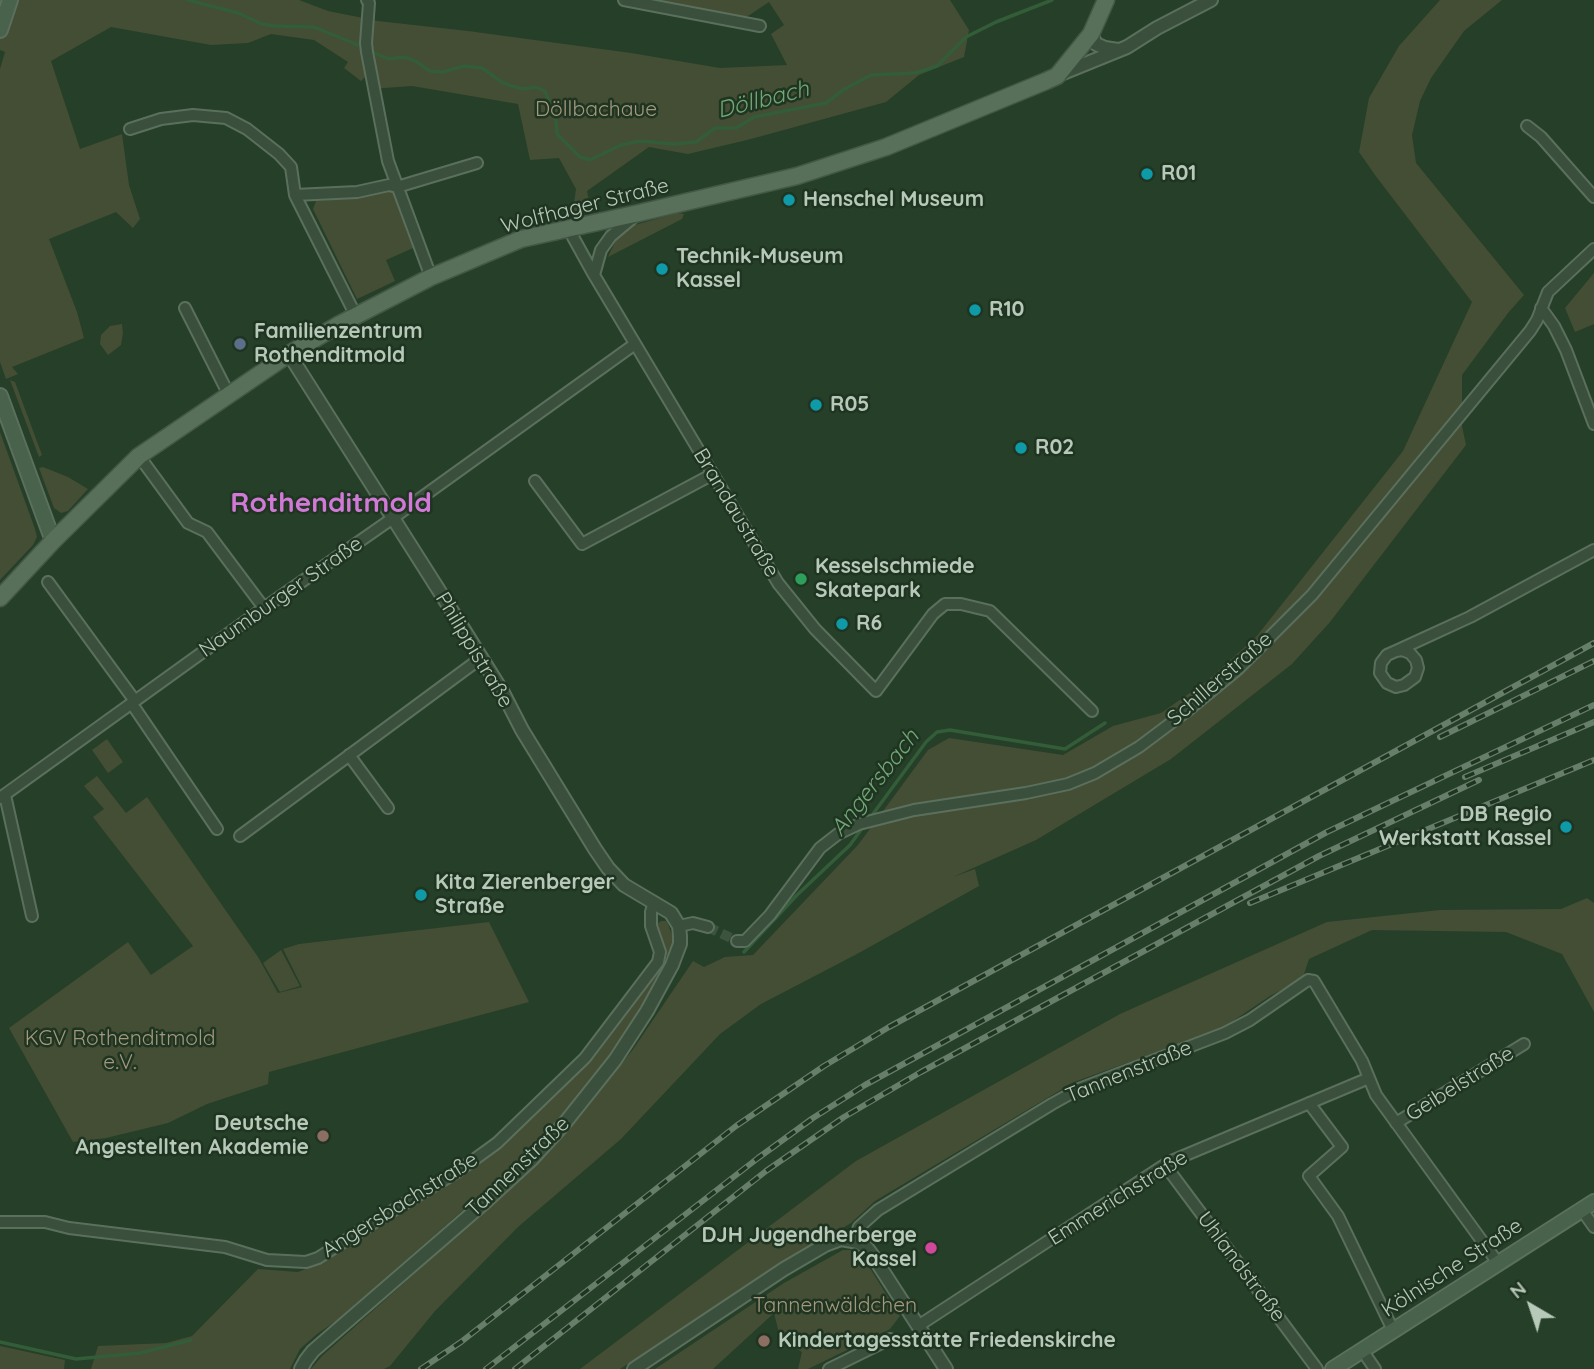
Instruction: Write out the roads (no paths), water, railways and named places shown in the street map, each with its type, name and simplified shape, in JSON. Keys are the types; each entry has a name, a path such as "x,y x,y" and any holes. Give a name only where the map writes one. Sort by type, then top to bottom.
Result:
{"main road":[{"path":"0,30 10,0"},
{"name":"Wolfhager Straße","path":"0,598 139,456 289,354 356,316 431,277 521,239 797,176 886,147 1057,76 1091,34 1105,0"},
{"path":"0,396 53,541"},
{"name":"Kölnische Straße","path":"1333,1369 1588,1206"}],"street":[{"path":"624,0 760,26"},
{"path":"1057,76 1118,51 1211,0"},
{"path":"369,1 367,48 388,161 431,277"},
{"path":"1091,34 1096,44 1118,51"},
{"path":"131,129 161,119 183,116 226,118 247,129 278,154 291,167 295,195 356,316"},
{"path":"1527,126 1541,137 1594,197"},
{"path":"295,195 357,192 389,185 397,187 477,163"},
{"path":"594,275 601,250 611,236 639,213"},
{"name":"Brandaustraße","path":"568,228 778,583 815,629 876,691 933,614 945,604 961,604 990,611 1092,711"},
{"name":"Schillerstraße","path":"737,941 745,941 770,915 820,848 838,834 859,824 914,810 1068,784 1096,773 1139,747 1187,711 1238,668 1312,595 1530,331 1548,292 1594,248"},
{"path":"185,308 229,395"},
{"path":"1541,308 1566,350 1594,424"},
{"name":"Naumburger Straße","path":"2,797 635,344"},
{"name":"Philippistraße","path":"289,354 502,691 527,739 601,859 624,885 671,913 679,926"},
{"path":"139,456 188,523 207,532 264,608"},
{"path":"536,481 582,544 713,474"},
{"path":"1395,651 1462,621 1594,550"},
{"path":"48,582 133,702 217,829"},
{"path":"240,836 481,658"},
{"path":"349,755 388,808"},
{"path":"2,797 32,916"},
{"name":"Angersbachstraße","path":"0,1222 45,1222 69,1228 225,1247 267,1260 306,1262 318,1258 457,1172 497,1143 585,1058 658,962 660,952 651,926 654,902"},
{"path":"679,926 693,923 708,927"},
{"name":"Tannenstraße","path":"302,1369 313,1351 532,1159 582,1104 615,1060 665,979 680,944 679,926"},
{"name":"Tannenstraße","path":"634,1369 784,1269 825,1245 847,1240 878,1210 1052,1104 1079,1089 1225,1033 1250,1020 1308,980 1314,981 1359,1050 1369,1078"},
{"name":"Geibelstraße","path":"1396,1124 1524,1044"},
{"path":"1369,1078 1376,1095 1396,1124 1498,1264"},
{"name":"Emmerichstraße","path":"918,1326 1165,1165 1369,1078"},
{"path":"1309,1103 1342,1147 1309,1176 1338,1216 1393,1330"},
{"name":"Uhlandstraße","path":"1165,1165 1317,1369"},
{"path":"1588,1206 1594,1227"},
{"path":"847,1240 867,1248 946,1369"},
{"path":"829,1369 890,1339"},
{"path":"1362,1350 1375,1369"}],"waterway":[{"name":"Döllbach","path":"188,0 238,13 262,24 314,27 363,47"},
{"name":"Döllbach","path":"369,51 389,59 405,57 430,71 442,72 465,66 482,68 503,83 522,89 535,87 545,91 556,121 557,134 580,157 590,160 621,145 640,141 674,144 696,142 715,128 736,128 754,117 826,103 871,75 915,73 937,66 966,37 1052,0"},
{"name":"Angersbach","path":"870,818 926,742 937,732 950,730 1065,749 1105,723"},
{"name":"Angersbach","path":"744,952 797,895 850,845 863,827"},
{"name":"Angersbach","path":"0,1342 76,1359 140,1353 191,1340"}],"tunnel":[{"path":"708,927 737,941"}],"railway":[{"path":"421,1369 461,1342 736,1126 824,1066 889,1027 1594,643"},
{"path":"1440,737 1594,661"},
{"path":"486,1369 758,1158 865,1085 1327,832 1594,705"},
{"path":"1465,777 1594,722"},
{"path":"1250,903 1594,760"},
{"path":"515,1369 766,1171 844,1117 921,1072 1319,856 1479,780"}],"place":[{"name":"R01","path":"1147,174"},
{"name":"Henschel Museum","path":"789,200"},
{"name":"Technik-Museum Kassel","path":"662,269"},
{"name":"R10","path":"975,310"},
{"name":"Familienzentrum Rothenditmold","path":"240,344"},
{"name":"R05","path":"816,405"},
{"name":"R02","path":"1021,448"},
{"name":"Kesselschmiede Skatepark","path":"801,579"},
{"name":"R6","path":"842,624"},
{"name":"DB Regio Werkstatt Kassel","path":"1566,827"},
{"name":"Kita Zierenberger Straße","path":"421,895"},
{"name":"Deutsche Angestellten Akademie","path":"323,1136"},
{"name":"DJH Jugendherberge Kassel","path":"931,1248"},
{"name":"Kindertagesstätte Friedenskirche","path":"764,1341"}],"district":[{"name":"Rothenditmold","path":"331,504"}],"park label":[{"name":"Döllbachaue","path":"596,110"},
{"name":"KGV Rothenditmold e.V.","path":"120,1051"},
{"name":"Tannenwäldchen","path":"835,1306"}]}
